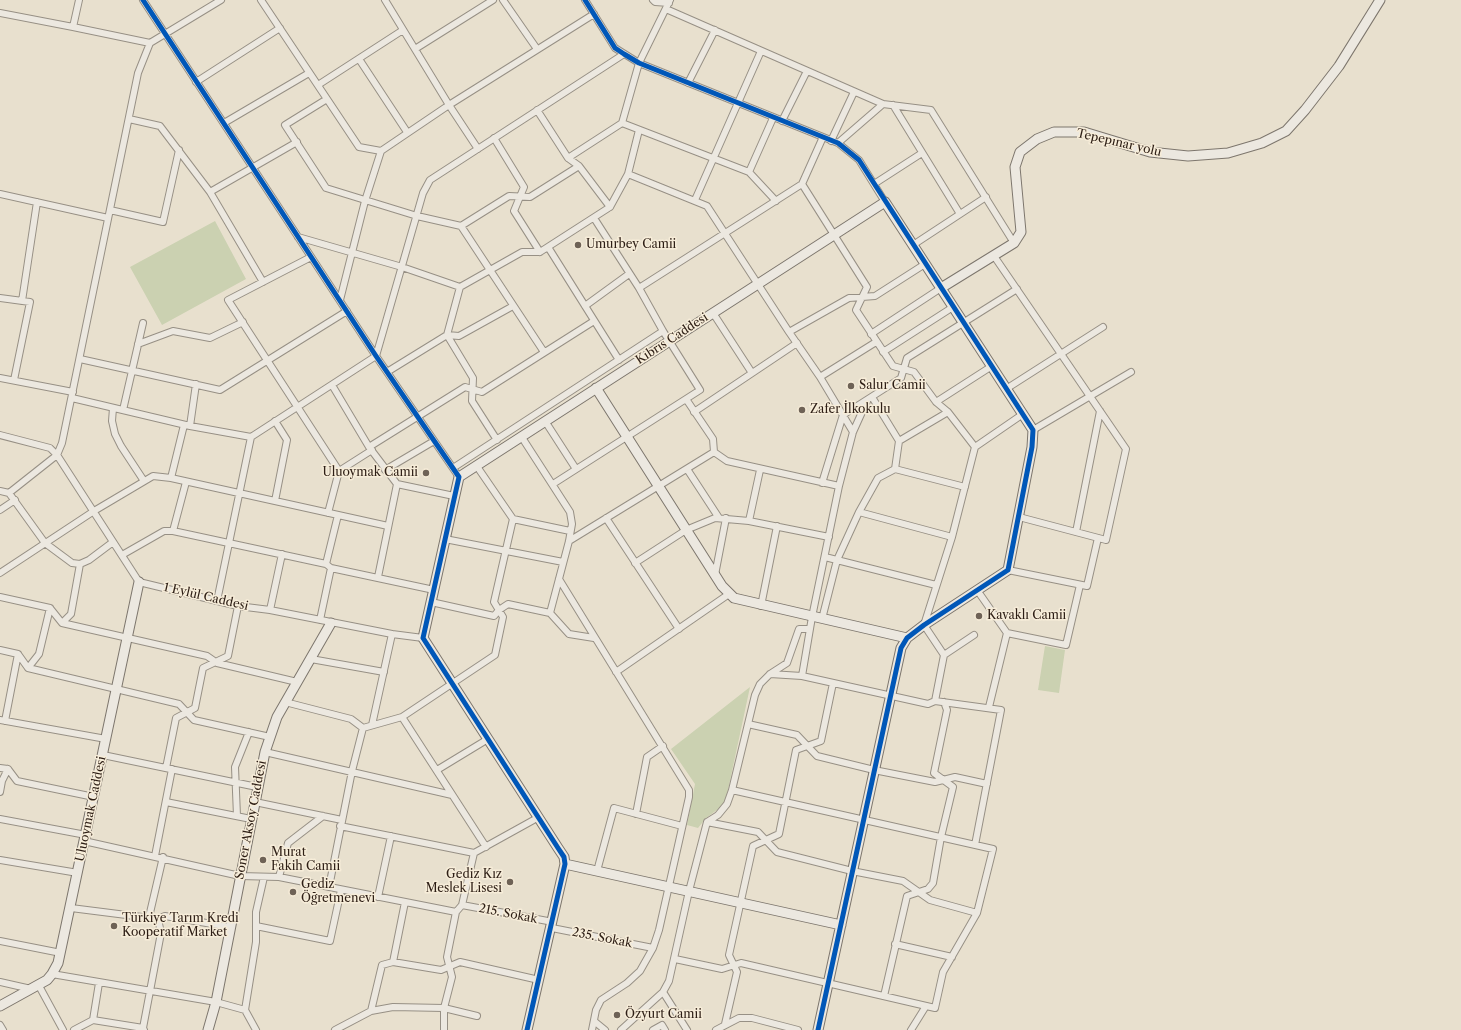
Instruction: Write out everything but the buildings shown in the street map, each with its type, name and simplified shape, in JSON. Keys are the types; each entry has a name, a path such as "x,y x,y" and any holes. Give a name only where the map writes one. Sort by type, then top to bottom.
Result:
{"street":[{"path":"73,27 79,0"},
{"path":"143,0 376,356 459,477 423,638 564,857 565,864 528,1030"},
{"path":"0,13 150,43 166,35 221,0"},
{"path":"261,0 359,147 381,151"},
{"path":"385,0 414,49 478,149"},
{"path":"414,49 482,3 493,0"},
{"path":"503,0 537,48"},
{"path":"585,0 615,48 639,63 823,137 838,144 859,160 1033,430 1032,447 1008,570"},
{"path":"652,0 668,4 714,30 883,104 931,110 1014,243 941,288 871,334"},
{"name":"Tepepınar yolu","path":"1014,243 1021,232 1014,167 1020,152 1037,139 1054,132 1084,132 1150,152 1188,156 1228,153 1262,143 1286,131 1305,110 1339,66 1380,0"},
{"path":"568,158 622,123 639,63 668,4"},
{"path":"340,300 381,151 407,132 537,48 594,14"},
{"path":"196,82 280,28"},
{"path":"318,85 403,30"},
{"path":"688,83 714,30"},
{"path":"9,493 57,455 62,444 128,119 138,74 150,43"},
{"path":"694,200 761,51"},
{"path":"217,601 251,437 376,356 423,193 430,180 624,54"},
{"path":"359,58 407,132"},
{"path":"782,121 807,71"},
{"path":"224,123 309,72"},
{"path":"831,141 854,92"},
{"path":"327,99 285,124 326,188 417,216 461,226 544,352"},
{"path":"838,144 883,104"},
{"path":"893,105 960,214"},
{"path":"537,110 568,158 579,166 610,207"},
{"path":"749,172 773,118"},
{"path":"128,119 160,126 210,192 263,282"},
{"path":"622,123 749,172 776,201"},
{"path":"497,440 472,401 474,389 473,378 447,335 460,287 522,252 540,252 610,207 628,174 639,130"},
{"path":"639,288 802,184 823,137"},
{"path":"494,138 524,188 514,211 540,252"},
{"path":"210,192 297,142"},
{"path":"110,210 164,222 179,150"},
{"path":"874,184 922,153"},
{"path":"461,226 509,196 530,198 579,166"},
{"path":"628,174 707,206 820,377 853,432"},
{"path":"802,184 867,287 856,310 876,342 893,366 914,372 936,402 948,412 975,447"},
{"path":"0,194 108,218"},
{"path":"913,245 986,197"},
{"path":"22,301 37,202"},
{"name":"Kıbrıs Caddesi","path":"459,477 885,202"},
{"path":"553,484 700,390 662,331 639,288 594,218"},
{"path":"298,237 402,267 460,287"},
{"path":"548,247 619,360"},
{"path":"994,256 1126,449 1106,540 1019,517"},
{"path":"311,257 228,300 339,471"},
{"path":"789,332 849,298 875,296 925,264"},
{"path":"585,306 629,274"},
{"path":"822,483 843,415 901,378 907,358 964,324 1017,289"},
{"path":"0,298 30,302 14,380"},
{"path":"388,372 447,335 459,336 513,306"},
{"path":"883,352 953,307"},
{"path":"80,359 220,390 347,311"},
{"path":"713,313 752,373"},
{"path":"328,513 339,471 370,448 417,416 465,387 482,392 594,321"},
{"path":"138,344 173,331 210,338 243,322"},
{"path":"123,410 143,323"},
{"path":"1006,389 1103,327"},
{"path":"453,468 662,331"},
{"path":"820,377 876,342"},
{"path":"694,412 797,343"},
{"path":"936,402 992,366"},
{"path":"1033,430 1131,372"},
{"path":"0,378 14,380 72,395 113,408 187,425 251,437"},
{"path":"171,478 187,425 196,384"},
{"path":"332,385 370,448 385,470 397,484 454,496"},
{"path":"596,388 658,487 729,594 734,598 761,606 907,638"},
{"path":"686,399 713,439 714,452"},
{"path":"802,676 812,617 839,486 853,432 870,399"},
{"path":"870,399 899,441 895,469"},
{"path":"113,408 112,422 120,446 144,480"},
{"path":"899,441 948,412"},
{"path":"1076,532 1100,412"},
{"path":"924,625 952,536 975,447 1023,414"},
{"path":"275,421 286,440 275,501"},
{"path":"545,421 576,469"},
{"path":"0,435 50,448 57,455 139,582"},
{"path":"521,436 570,512 572,524 550,613"},
{"path":"385,470 434,441"},
{"path":"569,541 714,452"},
{"path":"714,452 727,461 760,470 839,486"},
{"path":"476,465 512,519 570,531"},
{"path":"687,469 723,518 715,575"},
{"path":"822,619 837,560 859,512 878,478 895,469 965,487"},
{"path":"749,521 760,470"},
{"path":"0,573 94,511 153,476 171,478 388,526"},
{"path":"173,531 186,482"},
{"path":"378,577 397,484"},
{"path":"0,491 9,493 45,543 72,563 80,564 113,542"},
{"path":"0,510 14,500"},
{"path":"859,512 952,536"},
{"path":"320,620 338,515"},
{"path":"606,518 679,629"},
{"path":"635,563 686,530 705,521 723,518 777,526 829,537"},
{"path":"285,702 351,719 363,728 372,726 402,717 495,655 503,617 494,602 512,519"},
{"path":"761,606 777,526"},
{"path":"122,555 164,531 173,531 229,542 434,590"},
{"path":"818,1030 901,648 907,638 924,625 1008,570 1087,586 1098,538"},
{"path":"445,539 563,562"},
{"path":"270,610 282,554"},
{"path":"824,557 936,585"},
{"path":"62,623 71,614 80,564"},
{"path":"558,579 689,790 659,930 652,948 640,971 627,983 601,1000 596,1010 592,1030"},
{"name":"1 Eylül Caddesi","path":"139,582 238,606 270,610 331,623 423,638"},
{"name":"Uluoymak Caddesi","path":"52,974 58,963 71,908 139,582"},
{"path":"977,590 1007,633 1066,645 1080,585"},
{"path":"616,672 729,594"},
{"path":"0,597 50,608 62,623 207,656 217,663 297,682"},
{"path":"431,602 494,616 499,610 508,604 550,613 569,634 594,638"},
{"path":"155,856 166,802 176,718 195,708 203,668 217,663 228,656 238,606"},
{"path":"28,668 39,654 50,608"},
{"name":"Soner Aksoy Caddesi","path":"208,1030 216,1002 264,752 277,717 331,623"},
{"path":"924,625 944,655 935,701"},
{"path":"622,1030 662,992 669,981 689,891 707,822 718,814 727,804 732,790 755,696 760,684 770,674 787,663 799,629 810,629"},
{"path":"989,707 1007,633"},
{"path":"372,726 392,634"},
{"path":"944,655 974,635"},
{"path":"0,650 18,654 28,668 178,704 194,720 270,737"},
{"path":"18,654 2,721 106,738"},
{"path":"311,659 384,672"},
{"path":"770,674 802,676 928,704 935,701 989,707 1001,710 975,845"},
{"path":"725,1024 737,972 729,955 742,903 753,846 779,834 796,750 820,741 833,683"},
{"path":"884,996 907,896 928,889 933,883 941,837 953,787 934,773 947,710 944,702"},
{"path":"402,717 486,847"},
{"path":"748,724 797,735 817,756 874,770 935,782 955,777 987,784"},
{"path":"329,887 352,771 363,728"},
{"path":"237,816 235,767 249,732"},
{"path":"437,770 488,739"},
{"path":"636,814 647,757 663,746"},
{"path":"264,752 452,795"},
{"path":"103,755 258,787"},
{"path":"0,768 8,769 17,781 94,797"},
{"path":"0,792 2,781 8,769"},
{"path":"675,959 722,968 741,963 935,1008 943,972 977,913 993,849 732,790"},
{"path":"166,802 251,819"},
{"path":"255,802 323,816 341,823 392,836 474,853 538,817"},
{"path":"597,871 614,808 682,826"},
{"path":"279,877 288,843 323,816"},
{"path":"0,819 240,876 279,877 456,912"},
{"path":"707,822 758,832 777,852 852,871 903,881 930,900 977,913"},
{"path":"378,897 392,836"},
{"path":"445,1030 444,1008 452,977 447,957 456,912 462,905 474,853"},
{"path":"149,917 163,857"},
{"path":"0,860 78,873"},
{"path":"565,864 841,925"},
{"path":"256,1030 245,1010 256,942 256,912 264,877"},
{"path":"256,926 330,941 341,890"},
{"path":"393,962 405,902"},
{"name":"215. Sokak","path":"462,905 552,925"},
{"path":"71,908 158,919 165,916 230,927"},
{"path":"74,1030 93,1020 144,1029 161,933 158,919"},
{"name":"235. Sokak","path":"552,925 652,948"},
{"path":"0,941 61,952"},
{"path":"895,944 952,957"},
{"path":"371,1011 382,965 393,962 441,970 460,962 539,980"},
{"path":"0,1006 34,987 52,974 99,984 216,1002 245,1010"},
{"path":"0,982 34,987 63,1030"},
{"path":"93,1020 99,984"},
{"path":"662,992 687,1030"},
{"path":"911,1030 926,1006"},
{"path":"335,1030 371,1011 394,1007 444,1008 478,1016"},
{"path":"716,1030 739,1018 752,1018 783,1028 798,1030"},
{"path":"594,1021 605,1030"},
{"path":"769,1030 771,1023"},
{"path":"653,1030 662,1024 666,1030"},
{"path":"0,1025 3,1030"}],"green space":[{"path":"215,221 246,279 162,325 130,267"},
{"path":"1045,646 1065,650 1059,693 1038,690"},
{"path":"750,687 725,804 706,818 698,828 687,825 695,784 671,749"}],"cycle path":[{"path":"143,0 376,356 459,477 423,638 564,857 565,864 527,1030"},
{"path":"585,0 615,48 639,63 838,143 859,160 1033,430 1032,447 1008,570 924,625 907,638 901,648 818,1030"}],"place":[{"name":"Umurbey Camii","path":"578,245"},
{"name":"Salur Camii","path":"851,386"},
{"name":"Zafer İlkokulu","path":"802,410"},
{"name":"Uluoymak Camii","path":"426,473"},
{"name":"Kavaklı Camii","path":"979,616"},
{"name":"Murat Fakih Camii","path":"263,860"},
{"name":"Gediz Kız Meslek Lisesi","path":"510,882"},
{"name":"Gediz Öğretmenevi","path":"293,892"},
{"name":"Türkiye Tarım Kredi Kooperatif Market","path":"114,926"},
{"name":"Özyurt Camii","path":"617,1015"}]}
